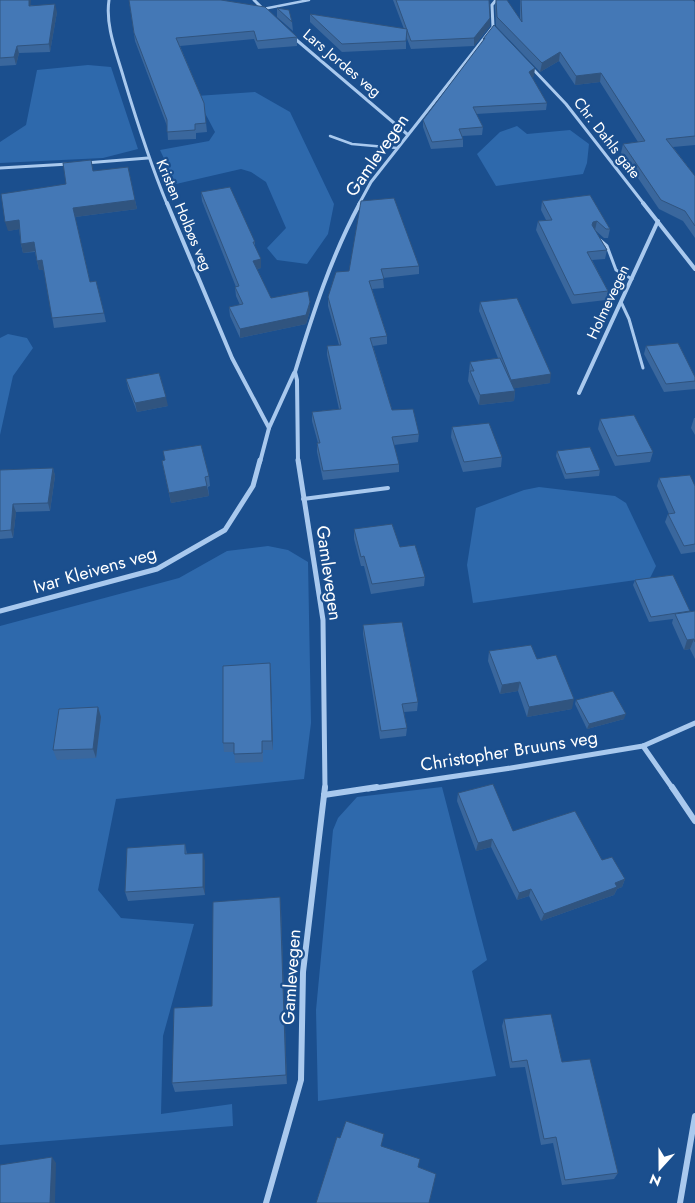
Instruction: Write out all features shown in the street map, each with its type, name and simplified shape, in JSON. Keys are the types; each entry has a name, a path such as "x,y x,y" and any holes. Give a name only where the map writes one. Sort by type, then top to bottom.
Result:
{"street":[{"name":"Kristen Holbøs veg","path":"108,0 107,13 114,45 148,158 232,358 269,428"},
{"path":"254,0 268,13"},
{"path":"496,0 492,6 493,27 500,34"},
{"path":"487,3 492,6"},
{"name":"Gamlevegen","path":"266,1203 301,1080 303,972 324,795 325,671 323,620 318,574 298,466 297,380 295,372 316,303 341,238 370,182 493,27"},
{"name":"Lars Jordes veg","path":"291,35 407,134"},
{"name":"Chr. Dahls gate","path":"526,62 566,104 695,269"},
{"path":"83,163 148,158"},
{"path":"0,168 74,163"},
{"name":"Holmevegen","path":"579,393 658,221"},
{"name":"Ivar Kleivens veg","path":"0,610 157,569 225,530 253,486 269,428 295,372"},
{"name":"Christopher Bruuns veg","path":"324,795 511,768 643,746 695,723"},
{"path":"643,746 695,821"},
{"path":"680,1203 695,1116"}],"lane":[{"name":"Lars Jordes veg","path":"263,8 309,0"},
{"path":"330,136 332,139 365,146 397,148"},
{"path":"597,237 607,246 616,270 632,279"},
{"path":"621,302 629,319 642,368"},
{"path":"303,499 388,488"}],"shaded area":[{"path":"88,65 111,67 138,149 103,158 0,163 0,142 26,125 37,70"},
{"path":"255,92 290,112 334,204 328,234 307,264 277,260 267,248 286,228 266,182 251,172 241,169 176,184 160,150 209,141 215,132 196,96"},
{"path":"517,126 527,134 570,130 589,144 587,163 583,174 496,186 477,154 500,132"},
{"path":"8,334 27,338 33,348 13,376 0,435 0,338"},
{"path":"539,487 615,496 626,503 656,566 650,578 473,603 467,565 476,508 524,490"},
{"path":"268,546 288,550 308,562 311,723 304,779 116,799 98,890 121,918 194,924 163,1036 161,1114 232,1104 233,1126 0,1145 0,626 179,578 227,551"},
{"path":"442,787 487,960 472,971 496,1076 318,1101 316,1010 333,830 338,818 357,797"}],"building":[{"path":"0,0 29,0 29,6 55,4 49,44 17,46 14,57 0,58"},
{"path":"129,0 221,0 265,7 297,37 257,41 254,31 176,38 204,103 206,123 195,124 195,130 167,132 167,120 134,33"},
{"path":"396,0 489,0 490,18 474,38 411,41"},
{"path":"496,0 507,0 522,22 521,0 693,0 695,2 695,136 666,139 695,176 695,226 685,211 661,200 623,144 645,141 601,73 576,76 560,52 542,63 497,17"},
{"path":"277,8 289,10 292,22"},
{"path":"310,14 407,29 406,41 342,44"},
{"path":"494,25 535,68 529,72 547,103 473,107 483,127 459,129 463,139 432,142 423,120"},
{"path":"91,160 93,171 128,167 135,200 73,208 90,282 96,281 104,313 52,318 42,260 37,261 34,242 21,244 19,220 5,222 1,194 66,184 63,163"},
{"path":"230,187 255,242 253,242 261,259 253,261 271,298 308,291 310,302 306,315 240,329 229,307 243,304 235,287 239,286 201,192"},
{"path":"590,195 610,229 606,229 597,221 593,222 592,225 607,250 587,252 608,291 574,295 538,221 552,220 542,201"},
{"path":"394,198 419,266 381,269 384,279 369,281 387,336 370,338 392,410 413,409 419,434 392,437 399,464 323,471 317,443 320,443 312,412 341,409 327,346 341,345 328,297 336,272 349,271 361,201"},
{"path":"517,298 551,374 511,380 480,302"},
{"path":"678,343 695,377 695,381 666,384 646,346"},
{"path":"500,358 515,391 480,395 470,371 474,371 470,362"},
{"path":"159,373 166,397 135,403 126,379"},
{"path":"634,415 653,452 617,456 600,419"},
{"path":"489,423 502,457 464,462 452,427"},
{"path":"201,445 209,476 205,477 207,486 169,493 162,461 165,460 163,451"},
{"path":"590,447 600,470 566,474 557,451"},
{"path":"53,468 48,503 13,504 11,530 0,531 0,470"},
{"path":"690,475 695,486 695,544 684,546 668,514 675,513 659,478"},
{"path":"392,524 400,547 415,545 425,577 372,584 364,556 361,557 354,529"},
{"path":"673,575 690,611 651,617 635,580"},
{"path":"695,611 695,642 694,639 687,640 675,614"},
{"path":"402,622 418,702 402,704 407,728 381,731 363,625"},
{"path":"531,645 537,659 556,655 574,699 529,707 520,682 502,685 489,651"},
{"path":"270,663 272,741 262,741 262,753 234,754 234,743 223,743 223,666"},
{"path":"613,691 626,714 589,724 576,700"},
{"path":"98,707 93,749 53,750 59,709"},
{"path":"493,784 513,831 575,811 602,860 612,857 625,879 615,883 617,887 544,914 531,889 519,893 492,839 478,843 458,793"},
{"path":"185,844 185,854 203,853 203,887 125,892 127,848"},
{"path":"280,897 286,1075 172,1083 174,1008 212,1006 213,902"},
{"path":"551,1014 562,1062 590,1059 618,1173 565,1180 556,1137 544,1139 527,1060 512,1062 504,1019"},
{"path":"346,1121 384,1134 381,1146 420,1159 418,1167 436,1174 429,1203 316,1203 337,1137 340,1138"},
{"path":"52,1157 50,1203 0,1203 0,1165"}]}
